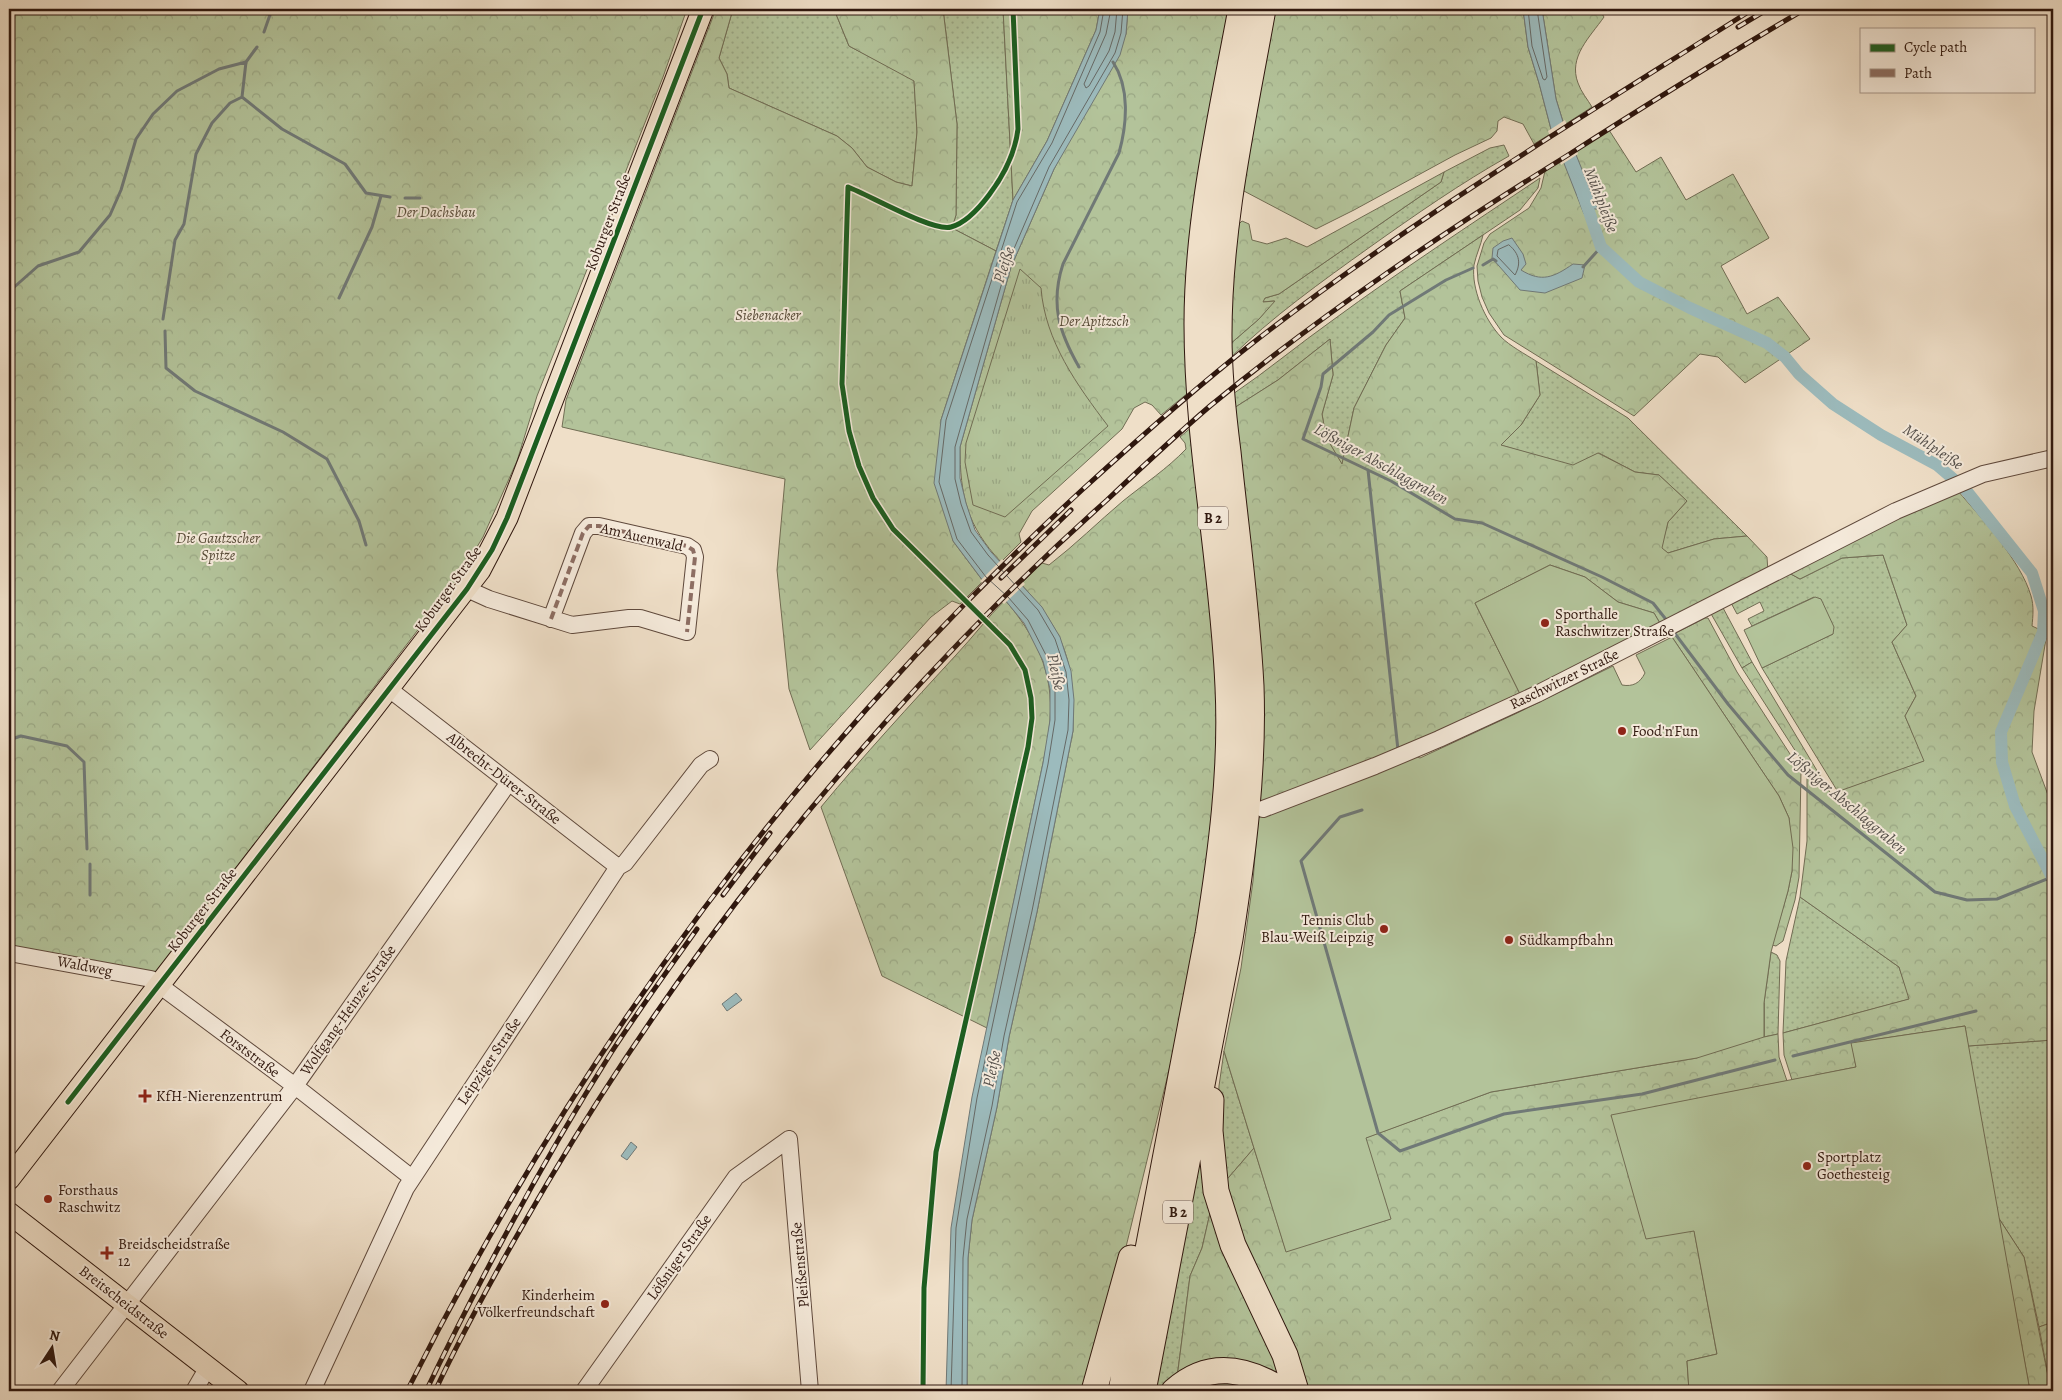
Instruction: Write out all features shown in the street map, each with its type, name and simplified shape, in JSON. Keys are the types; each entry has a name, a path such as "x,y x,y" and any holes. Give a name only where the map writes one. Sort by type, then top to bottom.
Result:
{"highway":[{"name":"B 2","path":"1121,1391 1208,934 1218,872 1226,792 1228,688 1221,593 1198,372 1197,321 1199,271 1210,178 1241,9"},
{"name":"B 2","path":"1143,1391 1212,1032 1240,873 1247,812 1251,687 1246,621 1222,402 1219,318 1229,205 1263,9"},
{"path":"1212,1032 1210,1130 1216,1191 1233,1245 1285,1355 1296,1391"},
{"path":"1094,1391 1134,1247 1161,1186"},
{"path":"1174,1391 1182,1384 1201,1374 1218,1371 1238,1371 1252,1375 1283,1391"}],"main road":[{"name":"Koburger Straße","path":"9,1179 467,589 492,550 507,518 703,9"},
{"name":"Breitscheidstraße","path":"9,1213 238,1391"}],"street":[{"name":"Raschwitzer Straße","path":"1263,809 1375,766 1537,694 1896,511 1973,478 2002,469 2053,458"},
{"name":"Am Auenwald","path":"467,589 489,600 551,619 578,625 640,618 687,632 696,557 693,550 687,546 599,526 589,526 583,533 551,619"},
{"name":"Albrecht-Dürer-Straße","path":"389,689 618,867"},
{"name":"Leipziger Straße","path":"312,1391 412,1178 618,867 624,865 701,765 710,759"},
{"name":"Wolfgang-Heinze-Straße","path":"60,1391 294,1086 509,782"},
{"name":"Waldweg","path":"9,953 151,979 160,984"},
{"name":"Forststraße","path":"160,984 412,1178"},
{"name":"Lößniger Straße","path":"584,1391 736,1177 789,1139"},
{"name":"Pleißenstraße","path":"789,1139 810,1391"},
{"path":"194,1391 208,1367"}],"green space":[{"path":"9,9 638,9 644,15 657,9 687,9 663,77 537,396 517,461 483,537 460,575 151,979 9,953"},
{"name":"Siebenacker","path":"716,9 733,9 719,58 727,74 729,88 837,136 852,148 867,167 896,182 912,186 917,132 914,81 849,46 834,9 943,9 957,124 956,215 952,228 996,251 941,420 953,541 983,581 960,604 952,601 931,617 810,750 789,689 777,570 785,479 562,427 566,400"},
{"path":"733,9 834,9 849,46 914,80 917,132 912,186 896,182 867,167 852,148 837,136 729,88 727,74 719,58"},
{"path":"943,9 1003,9 1013,200 996,251 952,228 956,215 957,124"},
{"path":"1003,9 1100,9 1096,30 1047,141 1013,200"},
{"name":"Der Apitzsch","path":"1128,9 1231,9 1189,392 1161,415 1152,405 1145,402 1134,408 1122,429 1032,511 1019,534 1021,542 1001,562 980,536 968,509 962,481 960,447 1011,267 1054,169 1126,34"},
{"path":"1273,9 1523,9 1528,47 1552,133 1534,144 1523,124 1504,117 1498,121 1497,131 1491,138 1455,155 1316,229 1242,190"},
{"path":"1542,9 1599,9 1604,17 1582,48 1576,65 1578,83 1592,107 1564,125 1556,99"},
{"path":"1609,130 1636,172 1661,157 1686,200 1733,174 1769,238 1721,266 1747,314 1778,297 1810,339 1745,383 1718,357 1700,354 1634,416 1504,335 1489,313 1478,281 1477,266 1484,243 1490,234 1529,208 1541,188 1545,171"},
{"path":"1504,145 1509,156 1438,200 1333,273 1280,314 1230,358 1229,345 1259,319 1274,301 1262,302 1265,298 1279,294 1441,182 1444,172 1490,148"},
{"path":"1444,172 1441,182 1279,294 1265,298 1263,302 1275,301 1259,319 1229,345 1229,312 1237,226 1242,221 1249,224 1252,240 1267,244 1286,238 1307,247"},
{"path":"1540,178 1538,188 1520,210 1400,291 1405,318 1386,345 1354,408 1342,465 1326,437 1322,414 1333,375 1330,339 1278,380 1234,408 1233,394 1384,283"},
{"path":"1483,235 1474,265 1475,284 1480,304 1501,337 1536,361 1540,395 1521,425 1501,445 1573,465 1598,453 1635,472 1659,475 1687,501 1668,522 1662,548 1668,553 1714,539 1747,536 1767,557 1768,572 1661,625 1654,613 1618,602 1585,577 1550,565 1475,603 1521,696 1269,802 1259,801 1234,408 1278,380 1330,339 1333,375 1322,414 1326,437 1342,464 1354,408 1386,345 1405,318 1400,291"},
{"path":"1020,269 1041,288 1049,326 1064,362 1108,426 1005,517 973,505 965,462 966,443"},
{"path":"1536,361 1628,418 1747,536 1714,539 1668,553 1661,548 1668,522 1687,501 1659,475 1635,472 1599,453 1573,466 1500,445 1521,425 1540,395"},
{"path":"1193,426 1220,666 1219,797 1199,947 1124,1255 1086,1391 967,1391 968,1258 972,1220 997,1107 1009,1037 1037,912 1073,731 1072,686 1065,651 1048,618 1021,584 1042,563 1049,565 1068,550 1123,501 1179,456 1186,449 1185,443 1180,437"},
{"path":"1958,491 2000,541 2019,569 2032,600 2032,626 2047,633 2034,711 2032,752 2048,795 2053,802 2053,1040 1968,1046 1965,1026 1852,1043 1856,1067 1792,1080 1784,1055 1783,1033 1909,999 1899,967 1800,897 1807,841 1807,769 1742,668 1752,662 1831,794 1924,761 1905,716 1916,696 1892,642 1907,625 1883,555 1842,558 1800,579 1789,573 1897,516"},
{"path":"1883,555 1907,625 1892,642 1916,696 1905,716 1925,761 1838,792 1762,668 1833,634 1814,597 1752,626 1748,619 1764,611 1760,602 1737,614 1730,601 1789,573 1800,579 1842,558"},
{"path":"1550,565 1585,577 1618,602 1654,613 1661,625 1521,696 1475,603"},
{"path":"1815,597 1821,599 1834,627 1833,634 1762,668 1744,630"},
{"path":"1005,600 1025,627 1040,655 1049,686 1050,720 1045,752 987,1028 882,976 821,807 870,749"},
{"path":"1722,606 1752,662 1742,668 1710,612"},
{"path":"1708,618 1737,672 1801,771 1799,877 1795,900 1783,941 1776,946 1772,945 1792,871 1789,818 1779,796 1672,637 1672,635"},
{"name":"Südkampfbahn","path":"1672,637 1779,796 1789,818 1793,848 1792,871 1771,952 1764,1003 1764,1037 1697,1058 1491,1092 1366,1138 1391,1219 1286,1252 1224,1051 1241,968 1253,881 1258,818 1271,811 1413,755 1420,758 1613,666 1622,685 1636,684 1645,673 1636,655"},
{"path":"1800,897 1899,967 1910,999 1783,1033 1786,961"},
{"path":"1771,952 1777,955 1780,961 1778,1034 1764,1037 1764,1003"},
{"path":"1764,1003 1764,1037 1778,1034 1779,1057 1787,1081 1611,1116 1694,1230 1717,1354 1687,1361 1689,1391 1307,1391 1239,1235 1223,1184 1254,1148 1286,1251 1390,1219 1365,1138 1491,1092 1697,1058"},
{"name":"Sportplatz Goethesteig","path":"1965,1026 2030,1391 1689,1391 1687,1361 1717,1354 1694,1231 1646,1239 1611,1115 1856,1067 1851,1043"},
{"path":"2053,1040 2053,1322 2039,1327 2024,1257 1998,1217 1968,1046"},
{"path":"1224,1051 1254,1148 1223,1184 1217,1126 1219,1086"},
{"path":"1200,1137 1213,1200 1202,1248 1190,1276 1177,1378 1163,1391 1152,1391"},
{"path":"1213,1200 1286,1383 1177,1378 1190,1276 1202,1248"},
{"path":"1998,1217 2024,1257 2051,1391 2030,1391"},
{"path":"2053,1322 2053,1391 2051,1391 2039,1327"},
{"path":"1222,1380 1267,1391 1183,1391"}],"water":[{"name":"Pleiße","path":"1100,9 1128,9 1126,34 1120,55 1054,169 1011,267 960,447 960,478 975,530 991,552 1042,607 1060,637 1071,671 1074,700 1073,731 1037,912 1009,1037 997,1107 972,1220 968,1258 967,1391 946,1391 951,1228 972,1097 1043,763 1050,720 1050,689 1043,661 1024,623 1005,600 983,581 953,541 934,483 941,420 1013,200 1047,141 1096,30"},
{"path":"1523,9 1542,9 1556,99 1564,125 1598,209 1589,209 1584,214 1552,133 1528,47"},
{"path":"1512,238 1523,254 1526,264 1521,270 1528,274 1548,277 1573,264 1585,265 1582,278 1545,293 1520,290 1492,258 1493,248 1503,241"},
{"path":"736,993 742,1000 727,1011 722,1004"},
{"path":"631,1142 637,1147 627,1160 621,1156"}],"pier":[{"path":"1565,120 1578,154 1561,165 1548,131"},
{"path":"1002,559 1025,584 1004,604 980,581"}],"waterway":[{"path":"264,32 272,9"},
{"path":"12,289 38,266 79,252 110,215 121,190 136,139 153,114 177,91 219,69 246,62 257,47"},
{"path":"163,319 175,240 184,224 196,154 212,123 230,103 242,97 246,62"},
{"path":"1079,367 1062,330 1057,305 1057,292 1063,264 1119,153 1122,142 1125,118 1124,95 1122,83 1113,62"},
{"path":"242,97 282,129 345,164 366,193 390,197"},
{"name":"Mühlpleiße","path":"1583,194 1601,247 1639,282 1690,308 1767,343 1785,357 1799,374 1833,404 1881,435 1937,465 1965,489 2032,573 2044,611 2043,632 2001,732 2002,762 2015,806 2053,879"},
{"path":"339,298 372,227 381,196"},
{"path":"405,198 420,198"},
{"name":"Lößniger Abschlaggraben","path":"1583,267 1601,247"},
{"name":"Lößniger Abschlaggraben","path":"1483,265 1493,259 1496,261"},
{"name":"Lößniger Abschlaggraben","path":"1473,268 1446,280 1389,315 1373,332 1323,374 1321,387 1303,439 1391,481 1455,519 1482,523 1602,577 1653,603 1668,622"},
{"path":"165,331 166,368 195,391 283,432 327,459 359,521 366,545"},
{"path":"1368,470 1398,750"},
{"name":"Lößniger Abschlaggraben","path":"1673,631 1728,704 1788,775 1935,892 1967,900 1997,899 2052,877"},
{"path":"9,740 21,736 67,746 84,762 87,849"},
{"path":"1362,810 1340,817 1301,861 1378,1133 1400,1151 1504,1114 1642,1094 1775,1060"},
{"path":"90,864 90,895"},
{"path":"1793,1056 1976,1011"}],"railway":[{"path":"407,1391 474,1264 545,1142 622,1024 703,909 790,799 882,692 979,589 1082,490 1166,414 1254,342 1314,297 1375,253 1499,170 1753,9"},
{"path":"1738,27 1768,9"},
{"path":"435,1391 489,1285 548,1182 596,1104 700,951 813,806 873,736 999,602 1184,429 1296,338 1385,274 1476,214 1656,99 1805,9"},
{"path":"1001,578 1071,510"},
{"path":"723,895 770,833"},
{"path":"426,1391 491,1262 561,1135 621,1037 697,929"}],"marked path":[{"path":"551,619 583,533 589,526 599,526 687,546 693,550 695,557 687,632"}],"cycle path":[{"path":"68,1102 467,589 492,550 507,518 703,9"},
{"path":"923,1391 924,1288 936,1152 1028,747 1032,718 1031,698 1025,670 1010,645 893,529 873,498 859,466 849,431 842,384 848,187 916,219 942,227 957,225 977,209 1004,172 1017,138 1013,9"}],"place":[{"name":"Sporthalle Raschwitzer Straße","path":"1545,623"},
{"name":"Food'n'Fun","path":"1622,731"},
{"name":"Tennis Club Blau-Weiß Leipzig","path":"1384,929"},
{"name":"Südkampfbahn","path":"1509,940"},
{"name":"KfH-Nierenzentrum","path":"145,1096"},
{"name":"Sportplatz Goethesteig","path":"1807,1166"},
{"name":"Forsthaus Raschwitz","path":"48,1199"},
{"name":"Breidscheidstraße 12","path":"107,1253"},
{"name":"Kinderheim Völkerfreundschaft","path":"605,1304"}],"park label":[{"name":"Der Dachsbau","path":"436,212"},
{"name":"Die Gautzscher Spitze","path":"218,546"}]}
